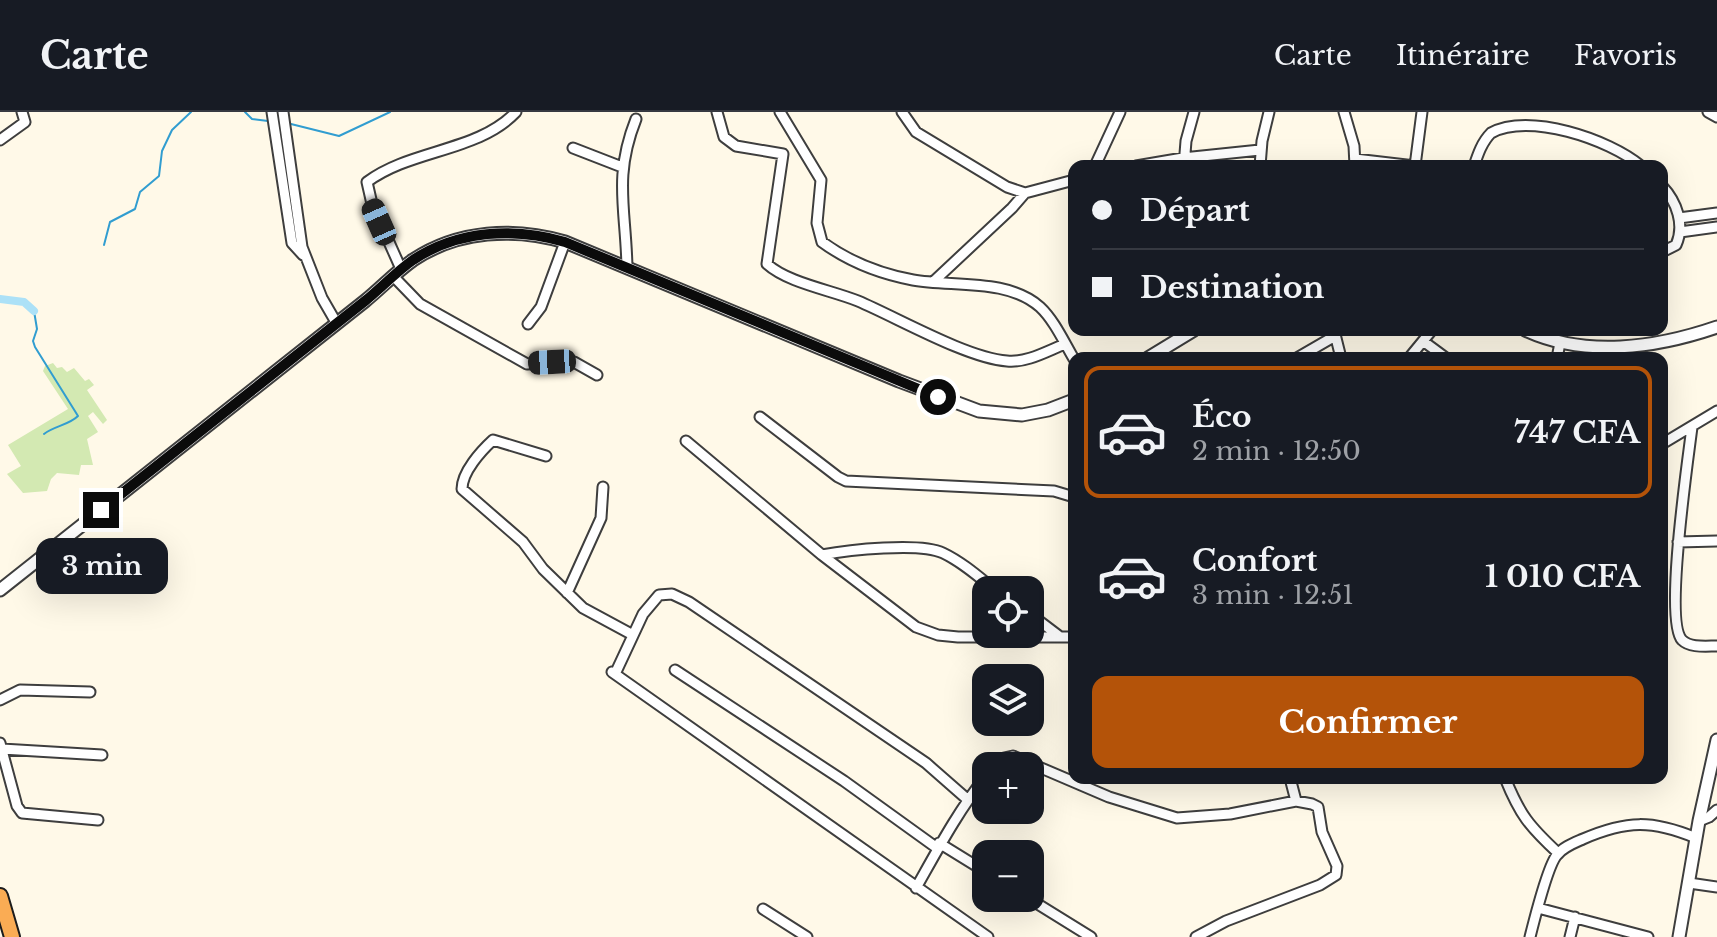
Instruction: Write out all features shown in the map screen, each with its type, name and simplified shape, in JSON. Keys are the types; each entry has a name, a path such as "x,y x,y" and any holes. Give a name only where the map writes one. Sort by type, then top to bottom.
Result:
{"highway":[{"path":"0,896 12,937"}],"street":[{"path":"0,140 25,122 22,112"},
{"path":"516,112 493,130 392,168 367,182 372,204 397,273 420,304 527,364 574,362 597,375"},
{"path":"717,112 724,137 736,146 783,154 767,264 777,273 854,300 946,341 1002,361 1027,359 1065,344"},
{"path":"780,112 821,180 817,223 822,242 847,259 907,279 979,284 1031,300 1042,308 1070,352"},
{"path":"902,112 916,132 1007,187 1025,193 1068,182"},
{"path":"1098,160 1120,112"},
{"path":"1183,160 1194,112"},
{"path":"1260,160 1269,112"},
{"path":"1344,112 1355,160"},
{"path":"1418,160 1422,112"},
{"path":"1708,112 1717,117"},
{"path":"627,268 621,198 622,167 636,119"},
{"path":"280,120 305,257 337,324"},
{"path":"1476,160 1490,134 1515,120 1548,121 1594,137 1631,160"},
{"path":"573,148 622,167"},
{"path":"1196,160 1260,150"},
{"path":"933,282 1025,193"},
{"path":"1668,195 1675,205 1680,232 1676,245 1668,249"},
{"path":"1679,218 1717,213"},
{"path":"1680,232 1717,227"},
{"path":"0,590 337,324 397,273 429,251 480,235 537,234 565,242 899,381 979,411 1022,415 1068,402"},
{"path":"528,324 541,307 565,242"},
{"path":"1541,336 1585,347 1636,346 1717,327"},
{"path":"1158,352 1184,336"},
{"path":"1306,352 1330,336"},
{"path":"1414,352 1427,336"},
{"path":"1423,341 1438,352"},
{"path":"1558,352 1560,343"},
{"path":"1668,441 1717,411"},
{"path":"760,417 846,481 1054,491 1068,495"},
{"path":"1692,427 1678,542 1675,628 1683,641 1693,645 1717,646"},
{"path":"546,456 493,440 467,473 462,489 523,542 543,569 567,593 598,618 633,635"},
{"path":"686,441 902,619 928,633 981,638 1068,637"},
{"path":"567,593 601,518 603,487"},
{"path":"1678,542 1717,541"},
{"path":"822,555 928,549 943,553 977,576"},
{"path":"967,799 926,763 679,596 659,595 643,614 614,673 988,937"},
{"path":"1044,625 1059,636"},
{"path":"675,670 938,846 972,864"},
{"path":"0,700 20,690 90,692"},
{"path":"1681,937 1699,821 1717,740"},
{"path":"98,820 22,813 17,806 1,746 102,755"},
{"path":"1044,769 1068,779"},
{"path":"1079,784 1177,818 1230,814 1296,801 1318,807 1322,832 1337,866 1336,875 1320,885 1226,921 1196,937"},
{"path":"1292,784 1296,801"},
{"path":"1507,784 1517,808 1529,825 1558,853"},
{"path":"916,888 972,793"},
{"path":"1699,821 1717,810"},
{"path":"1530,937 1558,853 1596,834 1632,824 1662,825 1696,838"},
{"path":"1689,883 1717,887"},
{"path":"1044,908 1091,937"},
{"path":"1538,908 1648,937"},
{"path":"763,909 807,937"},
{"path":"1570,937 1575,917"}],"green space":[{"path":"53,363 67,372 74,368 85,381 89,379 94,385 87,390 107,420 103,424 93,412 88,416 98,432 87,439 93,465 81,465 79,475 57,473 47,491 23,493 7,474 21,466 8,445 68,409 43,371 45,366"}],"waterway":[{"path":"104,245 110,222 135,209 140,192 159,176 162,151 172,130 191,112"},
{"path":"245,112 252,119 268,121"},
{"path":"287,123 339,136 390,112"},
{"path":"0,299 24,302 34,311"},
{"path":"34,311 37,329 33,341 35,347 78,416 44,434"}],"route":[{"path":"101,510 416,258 447,243 480,235 537,234 565,242 938,397"}]}
